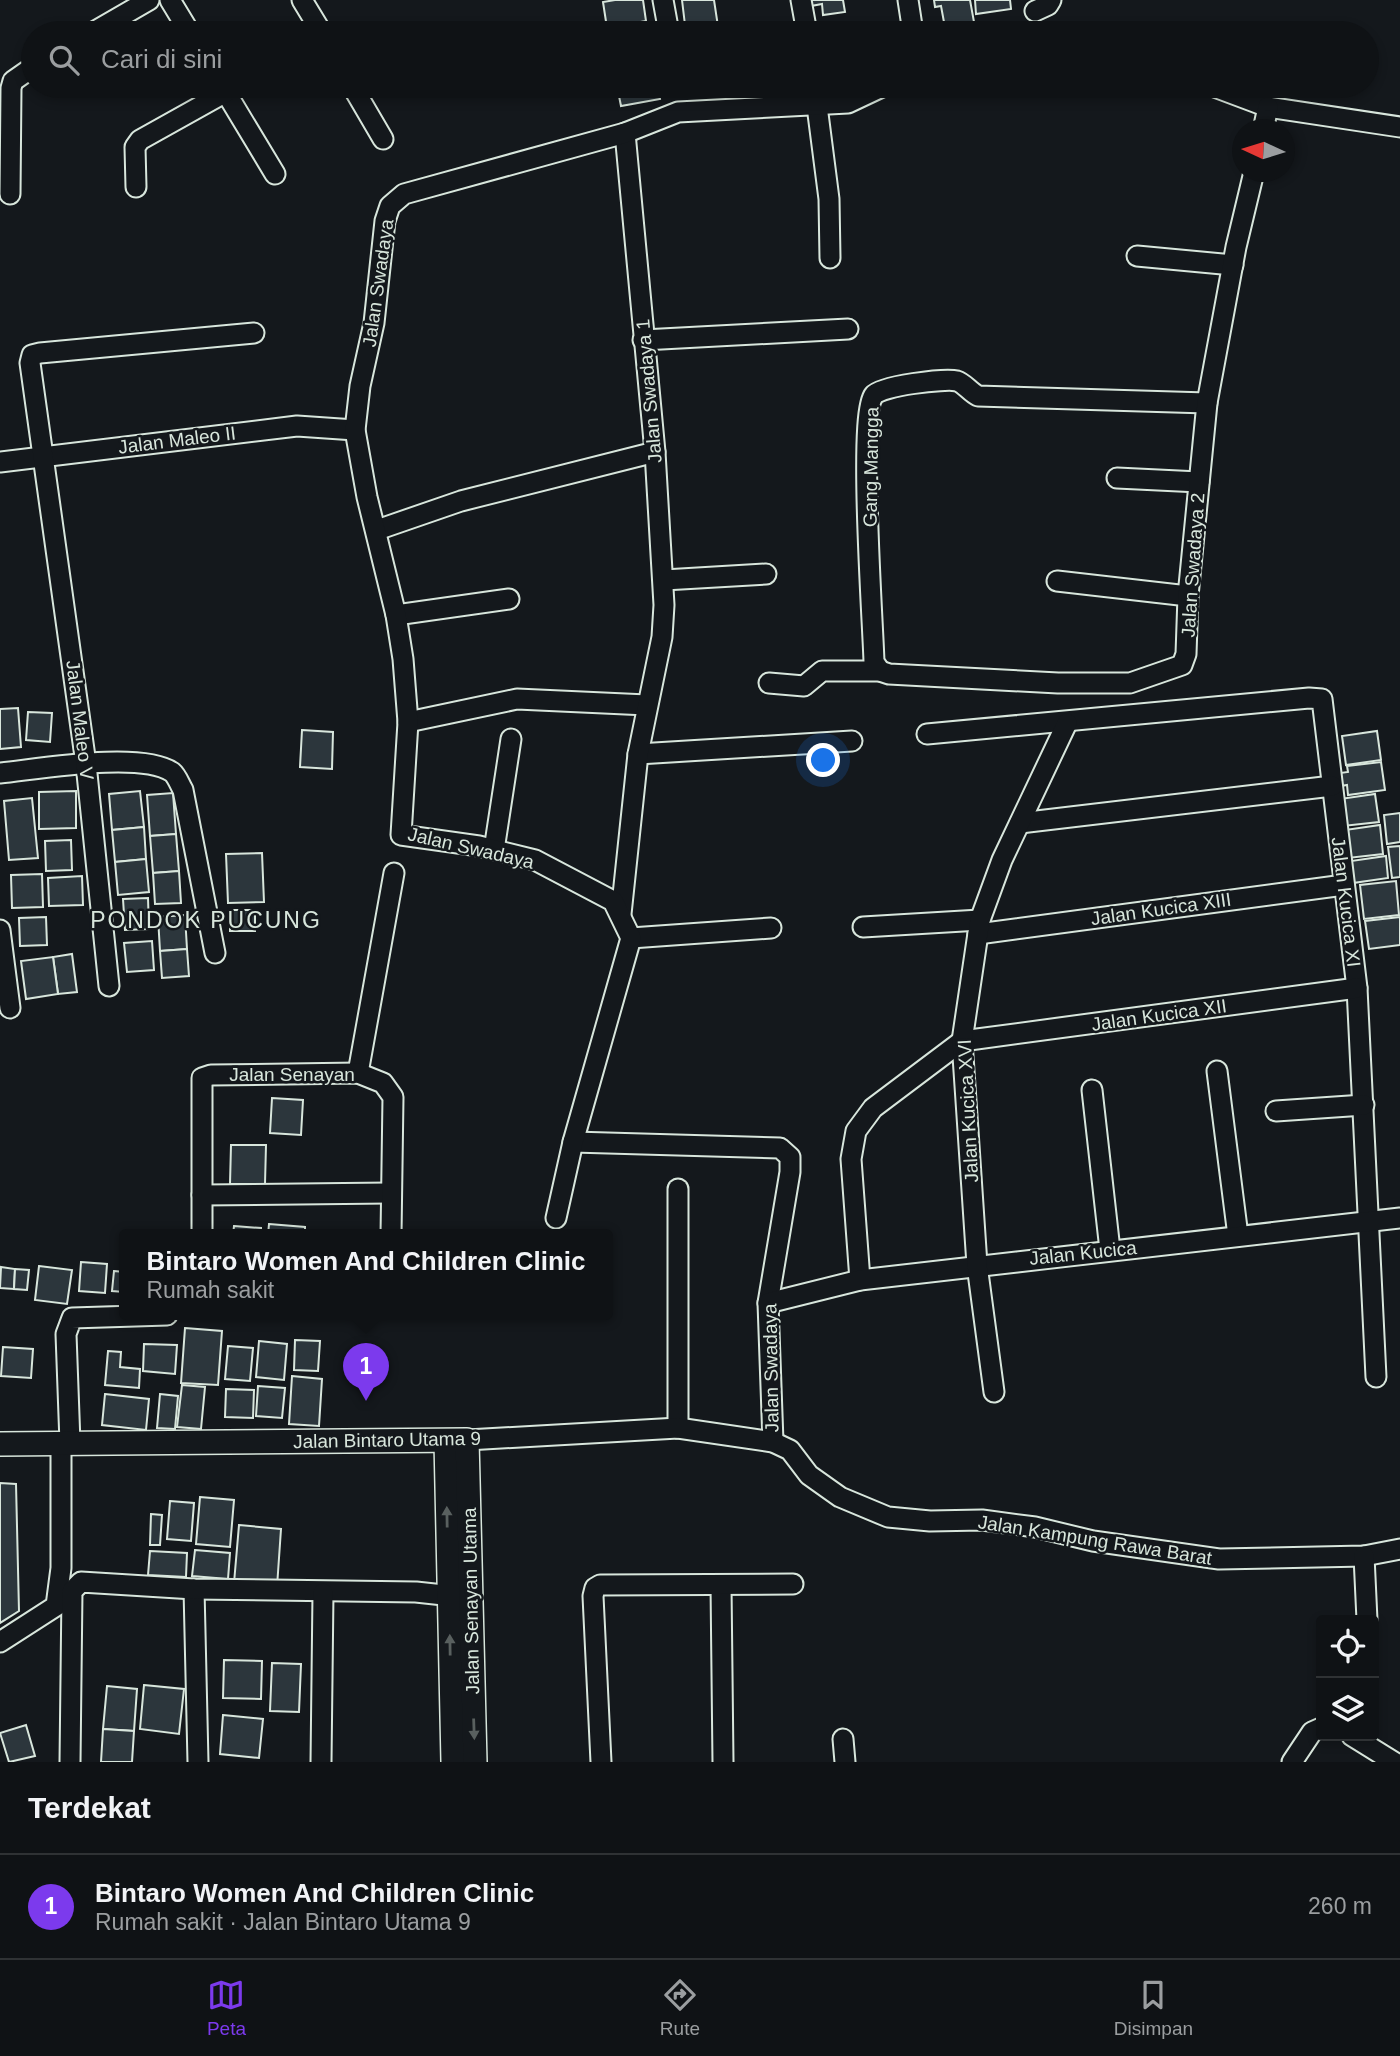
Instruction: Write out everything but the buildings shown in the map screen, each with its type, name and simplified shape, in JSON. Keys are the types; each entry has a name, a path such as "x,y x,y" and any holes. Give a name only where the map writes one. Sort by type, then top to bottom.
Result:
{"street":[{"path":"113,21 149,0"},
{"path":"170,0 183,21"},
{"path":"302,0 315,21"},
{"path":"663,0 667,21"},
{"path":"801,0 805,21"},
{"path":"908,0 911,21"},
{"path":"10,194 11,88 13,81 21,75"},
{"path":"136,187 135,147 140,140 209,98"},
{"path":"229,98 275,174"},
{"path":"359,98 383,139"},
{"path":"625,133 678,112 817,106 848,103 859,98"},
{"path":"1244,98 1268,107 1400,127"},
{"path":"817,106 829,199 830,258"},
{"path":"1265,119 1268,107"},
{"name":"Jalan Swadaya 1","path":"621,914 638,754 662,636 664,580 625,133"},
{"name":"Jalan Swadaya","path":"625,133 425,187 404,194 390,206 380,250 374,323 360,386 355,430 367,496 396,615 408,722 401,835 494,850 535,860 613,901 631,938"},
{"name":"Jalan Swadaya 2","path":"769,683 804,687 822,671 880,671 889,674 1058,683 1130,683 1182,665 1186,654 1188,596 1207,403 1252,182"},
{"path":"1136,256 1233,265"},
{"path":"643,340 848,329"},
{"name":"Jalan Maleo V","path":"108,986 86,764 30,363 32,355 254,333"},
{"name":"Gang Mangga","path":"880,671 874,662 867,465 872,396 883,387 957,381 978,396 1207,403"},
{"name":"Jalan Maleo II","path":"0,462 297,426 355,430"},
{"path":"377,530 461,501 654,452"},
{"path":"1117,478 1199,482"},
{"path":"664,580 766,574"},
{"path":"1057,581 1188,596"},
{"path":"396,615 509,599"},
{"name":"Jalan Kucica XI","path":"1067,723 1309,698 1322,699 1357,988 1376,1377"},
{"path":"408,722 517,699 647,705"},
{"path":"927,734 1067,723"},
{"name":"Jalan Kucica XVI","path":"994,1392 977,1265 962,1041 979,927 1020,823 1067,723"},
{"path":"494,850 511,739"},
{"path":"638,754 852,741"},
{"path":"0,773 86,764 154,765 174,774 183,790 215,953"},
{"path":"1020,823 1332,786"},
{"path":"358,1073 394,873"},
{"name":"Jalan Kucica XIII","path":"863,927 979,927 1344,885"},
{"path":"556,1218 573,1142 631,938 771,928"},
{"path":"0,930 10,1008"},
{"name":"Jalan Kucica XII","path":"962,1041 1357,988"},
{"path":"860,1280 851,1159 856,1131 873,1108 962,1041"},
{"path":"1217,1071 1238,1236"},
{"name":"Jalan Senayan","path":"202,1229 202,1078 211,1075 358,1073 383,1083 393,1097 389,1194 391,1229"},
{"path":"1092,1090 1110,1250"},
{"path":"1276,1111 1364,1105"},
{"name":"Jalan Swadaya","path":"573,1142 779,1147 790,1157 790,1172 768,1303 773,1442"},
{"path":"678,1189 678,1428"},
{"path":"202,1195 389,1194"},
{"name":"Jalan Kucica","path":"768,1303 860,1280 1400,1218"},
{"path":"0,1642 56,1606 61,1568 66,1443 66,1334 72,1318 119,1317"},
{"name":"Jalan Bintaro Utama 9","path":"0,1444 457,1441 678,1428 773,1442"},
{"name":"Jalan Senayan Utama","path":"453,1762 460,1591 457,1441"},
{"name":"Jalan Kampung Rawa Barat","path":"773,1442 790,1450 809,1475 840,1497 888,1517 930,1521 982,1520 1035,1527 1093,1541 1219,1559 1364,1556 1400,1549"},
{"path":"1364,1556 1367,1615"},
{"path":"70,1762 72,1591 81,1582 323,1593 460,1591"},
{"path":"601,1762 595,1588 600,1585 793,1584"},
{"path":"721,1585 723,1762"},
{"path":"194,1589 198,1762"},
{"name":"Jalan Senayan Utama","path":"460,1591 475,1762"},
{"path":"321,1762 323,1593"},
{"path":"1292,1762 1312,1732 1316,1730"},
{"path":"844,1739 845,1762"},
{"path":"1360,1741 1394,1762"}],"place":[{"name":"Bintaro Women And Children Clinic","path":"366,1401"}],"district":[{"name":"PONDOK PUCUNG","path":"206,920"}]}
